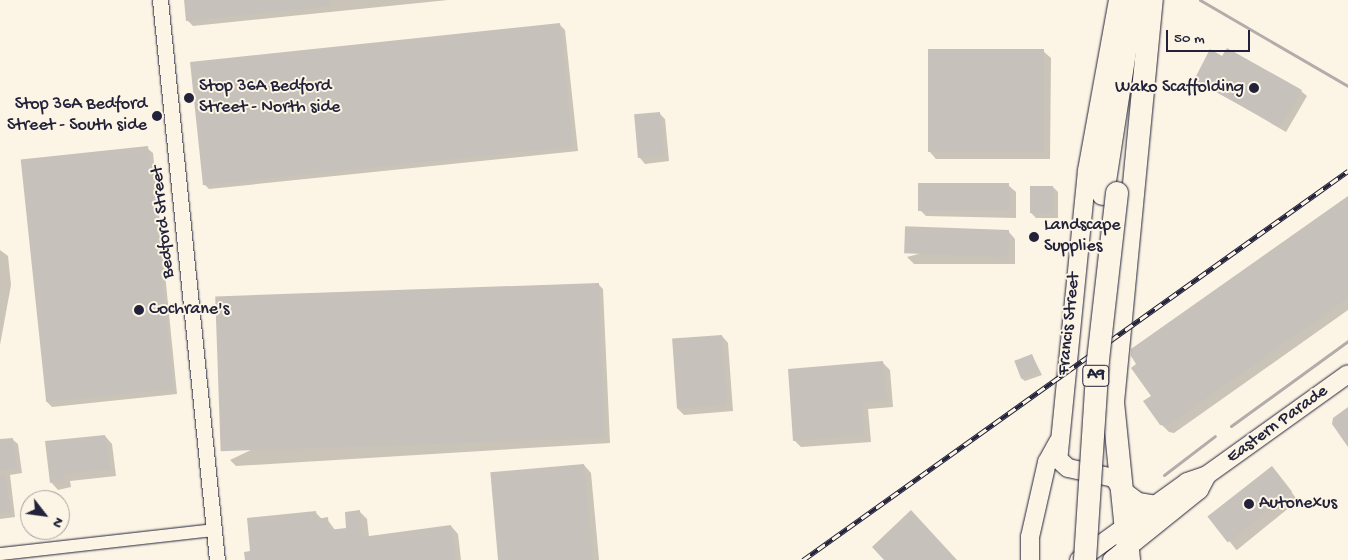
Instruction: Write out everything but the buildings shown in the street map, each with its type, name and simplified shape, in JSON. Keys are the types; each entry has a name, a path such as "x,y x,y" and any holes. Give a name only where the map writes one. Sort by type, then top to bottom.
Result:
{"highway":[{"name":"A9","path":"1110,194 1133,0"},
{"name":"A9","path":"1082,558 1086,348 1110,194 1146,0"},
{"path":"1123,552 1122,490 1114,435 1114,373 1152,0"}],"main road":[{"name":"Francis Street","path":"1058,441 1087,171 1118,0"},
{"name":"Eastern Parade","path":"1123,552 1158,505 1187,482 1207,475 1348,374"},
{"path":"1058,441 1058,459 1068,468 1114,478 1122,490 1138,502 1158,505"},
{"path":"1030,560 1030,537 1047,462 1058,441"},
{"name":"Eastern Parade","path":"1082,558 1123,552 1199,490 1207,475"},
{"path":"1082,558 1123,552"}],"street":[{"name":"Bedford Street","path":"160,0 217,560"},
{"path":"0,554 214,530"}],"waterway":[{"path":"1200,0 1348,86"},
{"path":"1231,426 1348,341"},
{"path":"1164,475 1215,436"}],"railway":[{"path":"803,560 1348,171"}],"place":[{"name":"Wako Scaffolding","path":"1254,88"},
{"name":"Stop 36A Bedford Street - North side","path":"189,98"},
{"name":"Stop 36A Bedford Street - South side","path":"157,116"},
{"name":"Landscape Supplies","path":"1034,237"},
{"name":"Cochrane's","path":"139,310"},
{"name":"Autonexus","path":"1249,504"}]}
